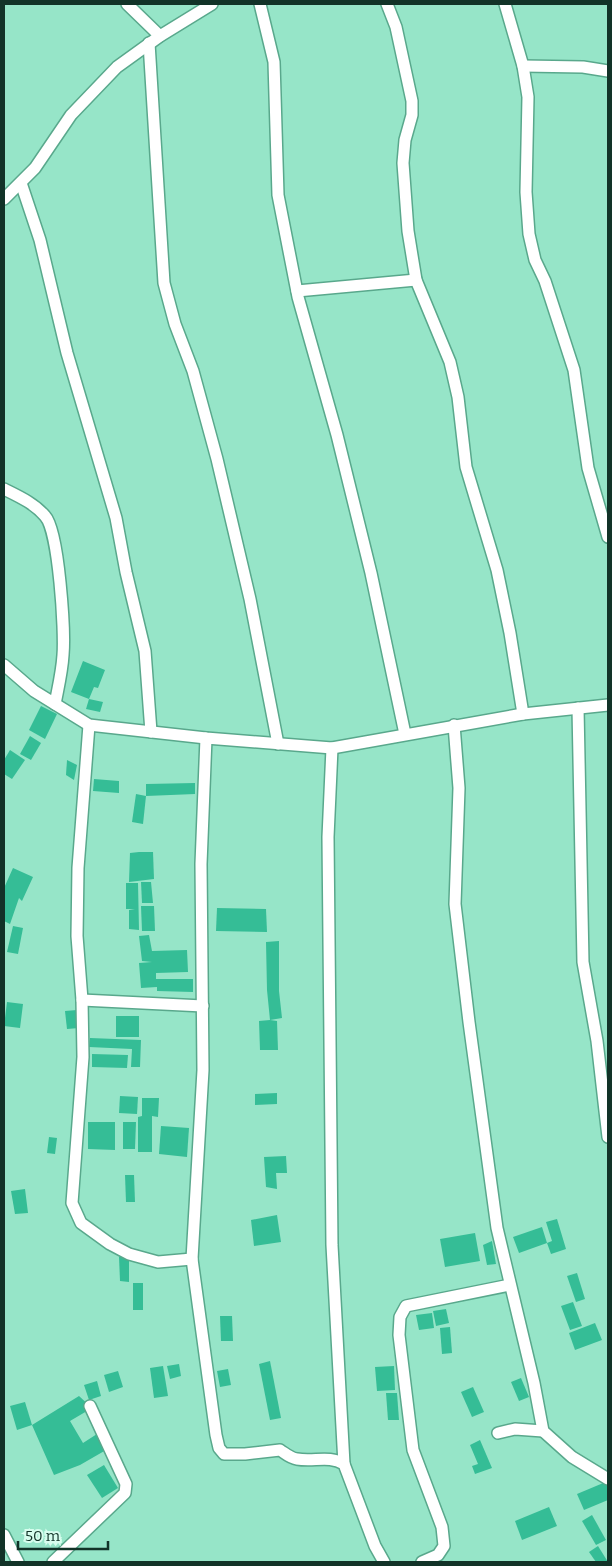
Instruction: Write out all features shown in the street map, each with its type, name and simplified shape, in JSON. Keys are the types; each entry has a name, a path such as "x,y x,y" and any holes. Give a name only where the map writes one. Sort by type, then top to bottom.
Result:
{"street":[{"path":"127,4 160,36"},
{"path":"4,200 35,168 71,116 117,68 149,43 212,4"},
{"path":"260,4 274,62 278,195 297,291 337,435 405,734"},
{"path":"387,4 396,27 412,101 412,115 405,140 403,163 408,231 416,280 450,362 458,397 466,467 497,570 510,633 523,714"},
{"path":"505,4 523,66 528,97 526,192 529,234 535,260 545,281 574,370 588,468 608,537"},
{"path":"149,43 164,283 175,324 193,371 217,459 250,599 278,744"},
{"path":"523,66 583,67 608,71"},
{"path":"21,182 40,240 67,353 116,518 126,572 145,651 152,732"},
{"path":"297,291 416,280"},
{"path":"4,489 26,500 46,517 52,535 57,563 63,655 55,704"},
{"path":"4,665 34,691 89,725 206,738 332,748 523,714 608,705"},
{"path":"578,708 583,962 598,1041 608,1137"},
{"path":"89,725 78,868 77,936 82,1000 83,1056 72,1203 81,1223 110,1244 129,1254 158,1262 192,1259"},
{"path":"454,726 459,788 456,913 497,1228 543,1431 572,1457 608,1479"},
{"path":"206,738 201,864 203,1070 192,1259 219,1448 224,1454 232,1455 280,1450 291,1458 300,1460 336,1459 344,1464"},
{"path":"332,748 328,877 332,1235 344,1464 375,1546 384,1562"},
{"path":"82,1000 203,1006"},
{"path":"422,1562 438,1555 444,1546 442,1527 413,1450 399,1335 402,1311 406,1306 510,1284"},
{"path":"52,1562 125,1493 126,1484 90,1406"},
{"path":"498,1433 515,1429 543,1431"},
{"path":"4,1535 18,1562"}],"building":[{"path":"83,661 105,670 98,688 94,687 89,699 71,692"},
{"path":"89,699 103,702 100,712 86,709"},
{"path":"41,706 57,714 45,739 29,730"},
{"path":"30,736 41,743 31,760 20,754"},
{"path":"10,750 25,760 12,779 4,774 4,760"},
{"path":"67,760 77,765 74,780 66,775"},
{"path":"94,779 119,781 119,793 93,791"},
{"path":"195,783 195,794 146,796 146,784"},
{"path":"136,794 146,796 143,824 132,822"},
{"path":"153,852 154,879 129,882 130,853"},
{"path":"13,868 33,877 22,901 19,898 10,924 4,921 4,888"},
{"path":"141,882 151,882 153,903 142,903"},
{"path":"126,883 138,883 139,930 129,929 129,910 135,909 126,909"},
{"path":"141,906 154,906 155,931 142,931"},
{"path":"217,908 266,909 267,932 216,931"},
{"path":"13,926 23,928 18,954 7,952"},
{"path":"149,935 152,951 187,950 188,972 156,973 156,979 193,979 193,992 157,991 157,987 141,988 139,963 152,962 142,961 139,936"},
{"path":"279,941 279,991 282,1018 270,1020 266,942"},
{"path":"7,1002 23,1004 20,1028 4,1026"},
{"path":"77,1010 79,1028 67,1029 65,1011"},
{"path":"116,1016 139,1016 139,1037 116,1037"},
{"path":"259,1021 277,1021 278,1050 260,1050"},
{"path":"90,1038 141,1040 140,1067 131,1067 132,1049 89,1047"},
{"path":"92,1054 128,1055 127,1068 92,1067"},
{"path":"277,1093 277,1104 255,1105 255,1094"},
{"path":"120,1096 138,1097 137,1114 119,1113"},
{"path":"142,1098 159,1098 158,1117 152,1116 152,1152 138,1152 138,1117 142,1116"},
{"path":"88,1122 115,1122 115,1150 88,1149"},
{"path":"123,1122 136,1122 135,1149 123,1149"},
{"path":"161,1126 189,1128 187,1157 159,1154"},
{"path":"49,1137 57,1138 55,1154 47,1153"},
{"path":"286,1156 287,1173 276,1173 277,1189 266,1187 264,1157"},
{"path":"125,1175 134,1175 135,1202 126,1202"},
{"path":"25,1189 28,1213 15,1214 11,1191"},
{"path":"277,1215 281,1242 254,1246 251,1220"},
{"path":"557,1219 566,1249 551,1254 547,1243 552,1241 546,1222"},
{"path":"542,1227 547,1243 519,1253 513,1237"},
{"path":"475,1233 480,1261 445,1267 440,1239"},
{"path":"492,1241 496,1264 487,1265 483,1245"},
{"path":"119,1257 129,1257 129,1282 120,1281"},
{"path":"577,1273 585,1299 576,1302 567,1276"},
{"path":"133,1283 143,1283 143,1310 133,1310"},
{"path":"573,1302 582,1326 570,1330 561,1306"},
{"path":"446,1309 449,1323 436,1326 433,1311"},
{"path":"432,1313 434,1328 419,1330 416,1315"},
{"path":"220,1316 232,1316 233,1341 221,1341"},
{"path":"595,1323 602,1340 575,1350 569,1333"},
{"path":"450,1327 452,1353 442,1354 440,1328"},
{"path":"270,1361 281,1418 270,1420 259,1364"},
{"path":"179,1364 181,1376 170,1379 167,1366"},
{"path":"163,1366 168,1396 154,1398 150,1368"},
{"path":"394,1366 395,1390 377,1391 375,1367"},
{"path":"228,1369 231,1385 220,1387 217,1371"},
{"path":"118,1371 123,1387 109,1392 104,1375"},
{"path":"521,1378 529,1397 519,1401 511,1382"},
{"path":"97,1381 101,1396 89,1400 84,1385"},
{"path":"473,1387 484,1412 472,1417 461,1392"},
{"path":"386,1393 397,1393 399,1420 388,1420"},
{"path":"79,1396 92,1408 70,1421 83,1443 97,1434 106,1450 80,1465 54,1475 32,1425"},
{"path":"25,1402 32,1425 17,1430 10,1406"},
{"path":"480,1440 492,1468 475,1474 472,1466 478,1464 470,1445"},
{"path":"104,1465 118,1488 102,1498 87,1475"},
{"path":"608,1481 608,1500 584,1510 577,1494"},
{"path":"549,1507 557,1526 522,1540 515,1521"},
{"path":"592,1515 606,1540 596,1545 582,1521"},
{"path":"598,1546 608,1562 596,1562 589,1552"}]}
